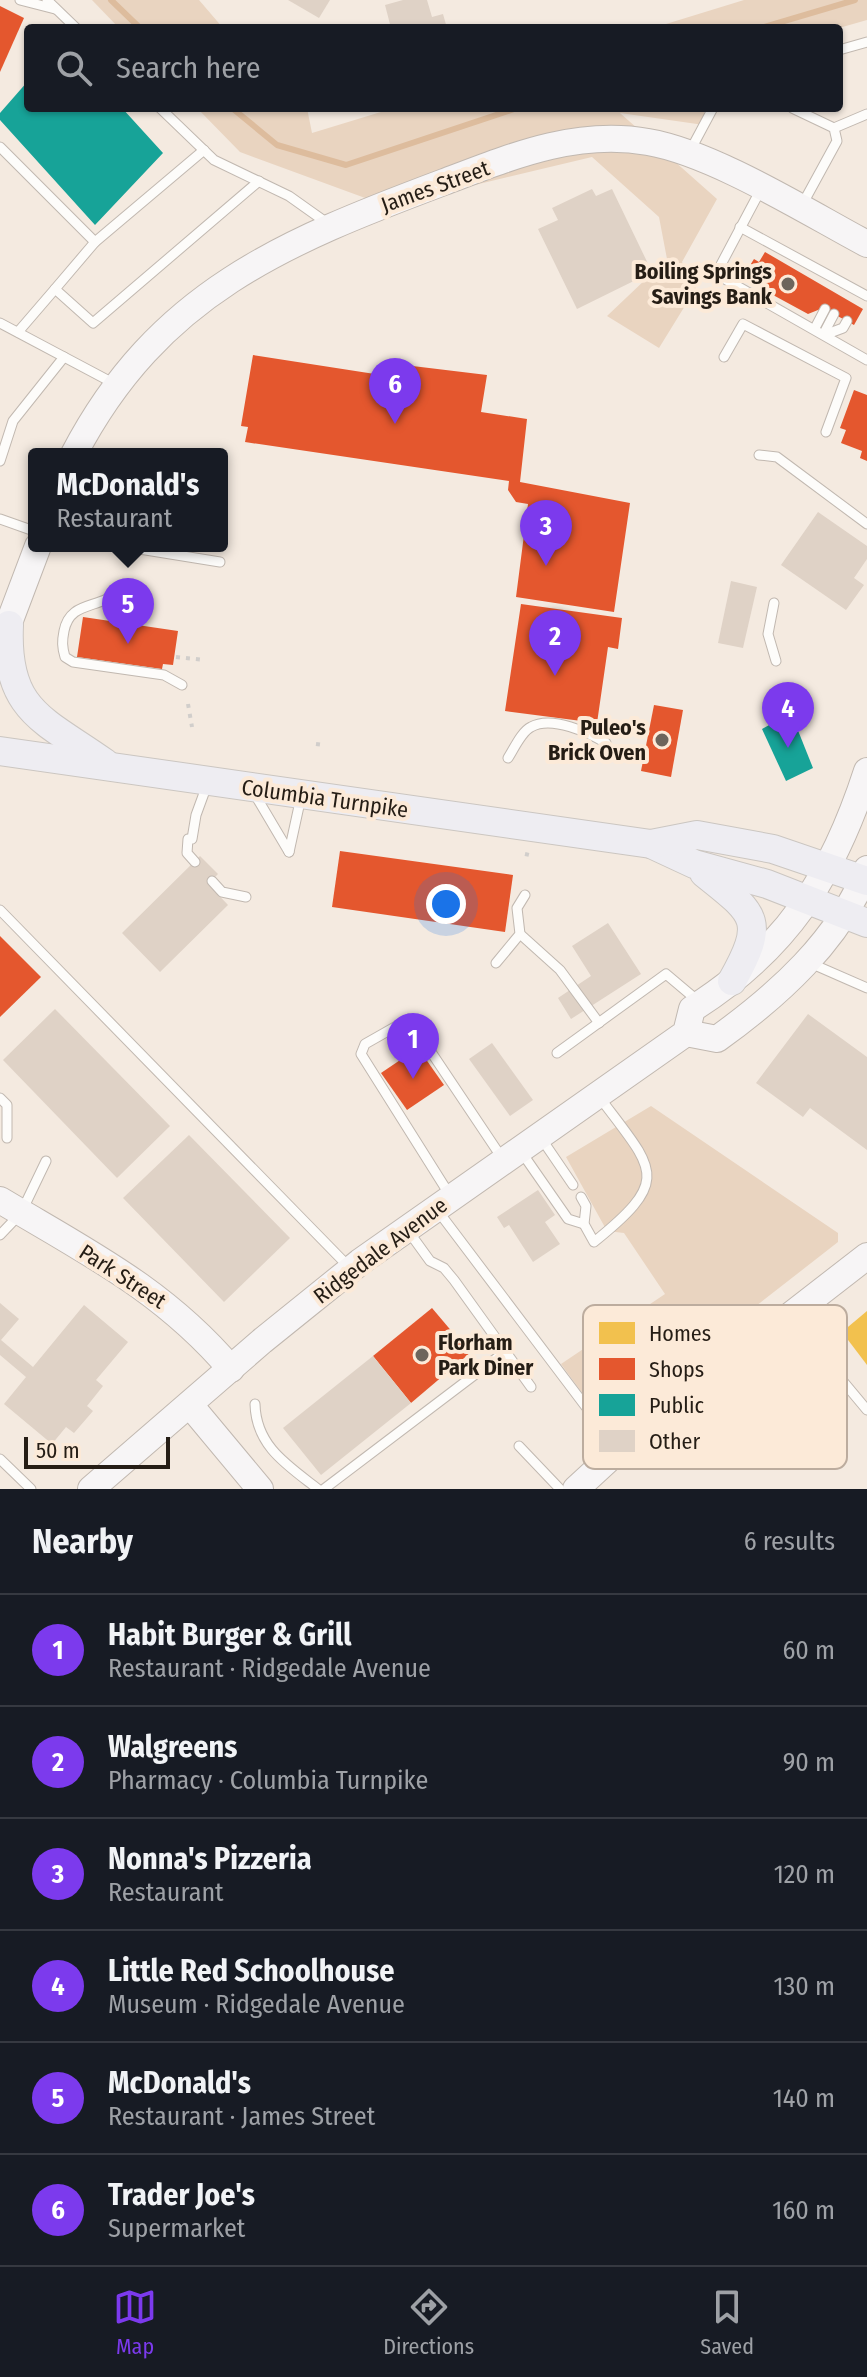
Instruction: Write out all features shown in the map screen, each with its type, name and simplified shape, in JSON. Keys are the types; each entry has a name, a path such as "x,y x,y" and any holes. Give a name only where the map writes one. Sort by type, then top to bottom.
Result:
{"main road":[{"name":"James Street","path":"78,448 118,386 177,321 214,289 270,254 330,225 488,166 566,141 610,138 647,141 689,154 867,244"},
{"path":"36,552 5,636 15,688 25,706 109,766"},
{"name":"Columbia Turnpike","path":"0,751 651,844 694,864 809,899 856,919"},
{"name":"Ridgedale Avenue","path":"91,1489 352,1269 686,1033 692,1009 732,981 793,921 809,899 847,832 867,771"},
{"name":"Columbia Turnpike","path":"651,844 697,835 773,849 866,877"},
{"path":"694,864 739,901 752,921 754,934 750,949 732,981"},
{"path":"686,1033 717,1039 757,1010 856,919 866,877"},
{"name":"Park Street","path":"10,1206 143,1285 198,1329 231,1369"},
{"path":"803,1305 867,1256"},
{"path":"190,1405 260,1489"},
{"path":"576,1489 598,1469"}],"lane":[{"path":"20,0 57,10"},
{"path":"47,0 72,24"},
{"path":"843,49 867,42"},
{"path":"164,112 214,160 289,196 330,225"},
{"path":"689,154 711,112"},
{"path":"800,112 834,128 867,114"},
{"path":"800,209 837,141 834,128"},
{"path":"0,147 95,242"},
{"path":"18,332 95,242 204,150"},
{"path":"55,289 93,323 259,181"},
{"path":"761,189 716,274 822,331 833,342 867,360"},
{"path":"740,227 864,294 855,304"},
{"path":"838,295 844,283"},
{"path":"822,331 829,311"},
{"path":"822,331 843,328 847,321"},
{"path":"0,323 118,386"},
{"path":"724,357 743,324 846,378 826,432"},
{"path":"0,461 13,421 64,357"},
{"path":"759,455 777,457 867,524"},
{"path":"0,519 28,529"},
{"path":"158,552 220,562"},
{"path":"118,591 107,602 76,609 67,617 62,642 65,657 73,662 164,675 182,685"},
{"path":"774,603 768,634 776,661"},
{"path":"508,758 528,728 543,723 586,731 606,743"},
{"path":"195,862 187,853 208,781"},
{"path":"251,787 289,852 302,794"},
{"path":"212,881 222,892 246,897"},
{"path":"525,895 517,908 520,934 560,970 599,1023"},
{"path":"0,910 352,1269"},
{"path":"496,963 520,934"},
{"path":"807,961 867,988"},
{"path":"557,1053 666,974 701,1003"},
{"path":"583,1399 444,1203 361,1054 365,1044 409,1019 521,1149 568,1219 584,1224"},
{"path":"581,1197 586,1206 584,1224 594,1242 636,1207 647,1181 642,1153 599,1096"},
{"path":"0,1098 7,1105 7,1138"},
{"path":"521,1149 573,1185"},
{"path":"0,1235 10,1206 46,1161"},
{"path":"407,1229 430,1261 444,1268 454,1280 531,1387"},
{"path":"324,1489 506,1351"},
{"path":"847,1386 867,1410"},
{"path":"255,1404 255,1425 265,1444 318,1489"},
{"path":"519,1446 560,1489"},
{"path":"0,1459 31,1489"}],"path":[{"path":"176,657 205,660"},
{"path":"188,704 192,727"},
{"path":"316,744 323,745"},
{"path":"525,854 534,856"}],"shaded area":[{"path":"92,0 199,0 220,24 115,24"},
{"path":"744,0 867,0 867,20 843,27 843,24 666,24"},
{"path":"201,112 308,112 312,133 381,112 704,112 704,125 620,113 717,199 682,262 696,288 659,348 607,316 667,259 659,217 592,157 387,206 240,152"},
{"path":"651,1106 838,1233 838,1242 757,1305 649,1305 665,1294 624,1233 607,1231 566,1157"},
{"path":"583,1349 583,1394 561,1364"}],"building: Homes":[{"path":"867,1311 867,1365 847,1339 847,1328"}],"building: Shops":[{"path":"0,6 24,18 0,72"},
{"name":"Boiling Springs Savings Bank","path":"765,252 863,309 854,325 823,308 808,314 742,278 754,259 759,262"},
{"path":"253,355 394,377 396,364 487,375 481,412 527,419 520,482 630,503 614,612 516,597 528,504 516,502 508,490 509,481 245,442 248,427 241,426"},
{"path":"854,390 867,395 867,461 860,458 862,451 841,443 846,430 840,428"},
{"path":"521,604 622,618 618,649 608,647 597,723 505,711"},
{"path":"83,617 178,631 173,665 163,664 162,669 77,657"},
{"name":"Puleo's Brick Oven","path":"654,705 683,710 671,777 641,771"},
{"path":"340,851 513,875 505,932 332,907"},
{"path":"0,936 41,977 0,1017"},
{"path":"418,1048 444,1085 407,1110 381,1073"},
{"name":"Florham Park Diner","path":"432,1308 470,1353 411,1403 373,1356"}],"building: Public":[{"path":"24,86 24,112 126,112 163,153 95,225 0,120 0,113"},
{"path":"791,713 813,768 786,781 762,729"}],"building: Other":[{"path":"288,0 330,0 319,18"},
{"path":"403,0 427,0 432,17 443,14 446,24 390,24 385,5"},
{"path":"592,189 596,196 612,189 652,272 577,309 538,229 558,220 552,208"},
{"path":"818,512 867,546 867,559 854,578 864,585 846,610 781,565"},
{"path":"731,581 757,587 743,648 718,643"},
{"path":"200,856 218,874 208,884 228,905 160,972 122,933"},
{"path":"608,923 641,974 571,1019 558,998 591,976 572,946"},
{"path":"55,1009 170,1126 117,1178 3,1060"},
{"path":"808,1014 867,1057 867,1150 810,1108 803,1117 756,1083"},
{"path":"492,1043 533,1100 510,1116 469,1059"},
{"path":"189,1135 290,1238 224,1302 123,1198"},
{"path":"538,1190 555,1215 545,1222 560,1244 533,1262 509,1225 504,1228 497,1217"},
{"path":"0,1303 19,1319 1,1340 33,1367 84,1305 128,1342 96,1380 103,1386 87,1406 93,1411 74,1433 66,1427 52,1444 4,1404 26,1377 0,1355"},
{"path":"373,1356 411,1403 321,1475 283,1428"}],"waterway":[{"path":"111,0 136,24"},
{"path":"774,24 855,0"},
{"path":"237,112 277,145 346,165 505,112"}],"place":[{"name":"Boiling Springs Savings Bank","path":"788,284"},
{"name":"Trader Joe's","path":"395,424"},
{"name":"Nonna's Pizzeria","path":"546,566"},
{"name":"McDonald's","path":"128,644"},
{"name":"Walgreens","path":"555,676"},
{"name":"Puleo's Brick Oven","path":"662,740"},
{"name":"Little Red Schoolhouse","path":"788,748"},
{"name":"Habit Burger & Grill","path":"413,1079"},
{"name":"Florham Park Diner","path":"422,1355"}]}
